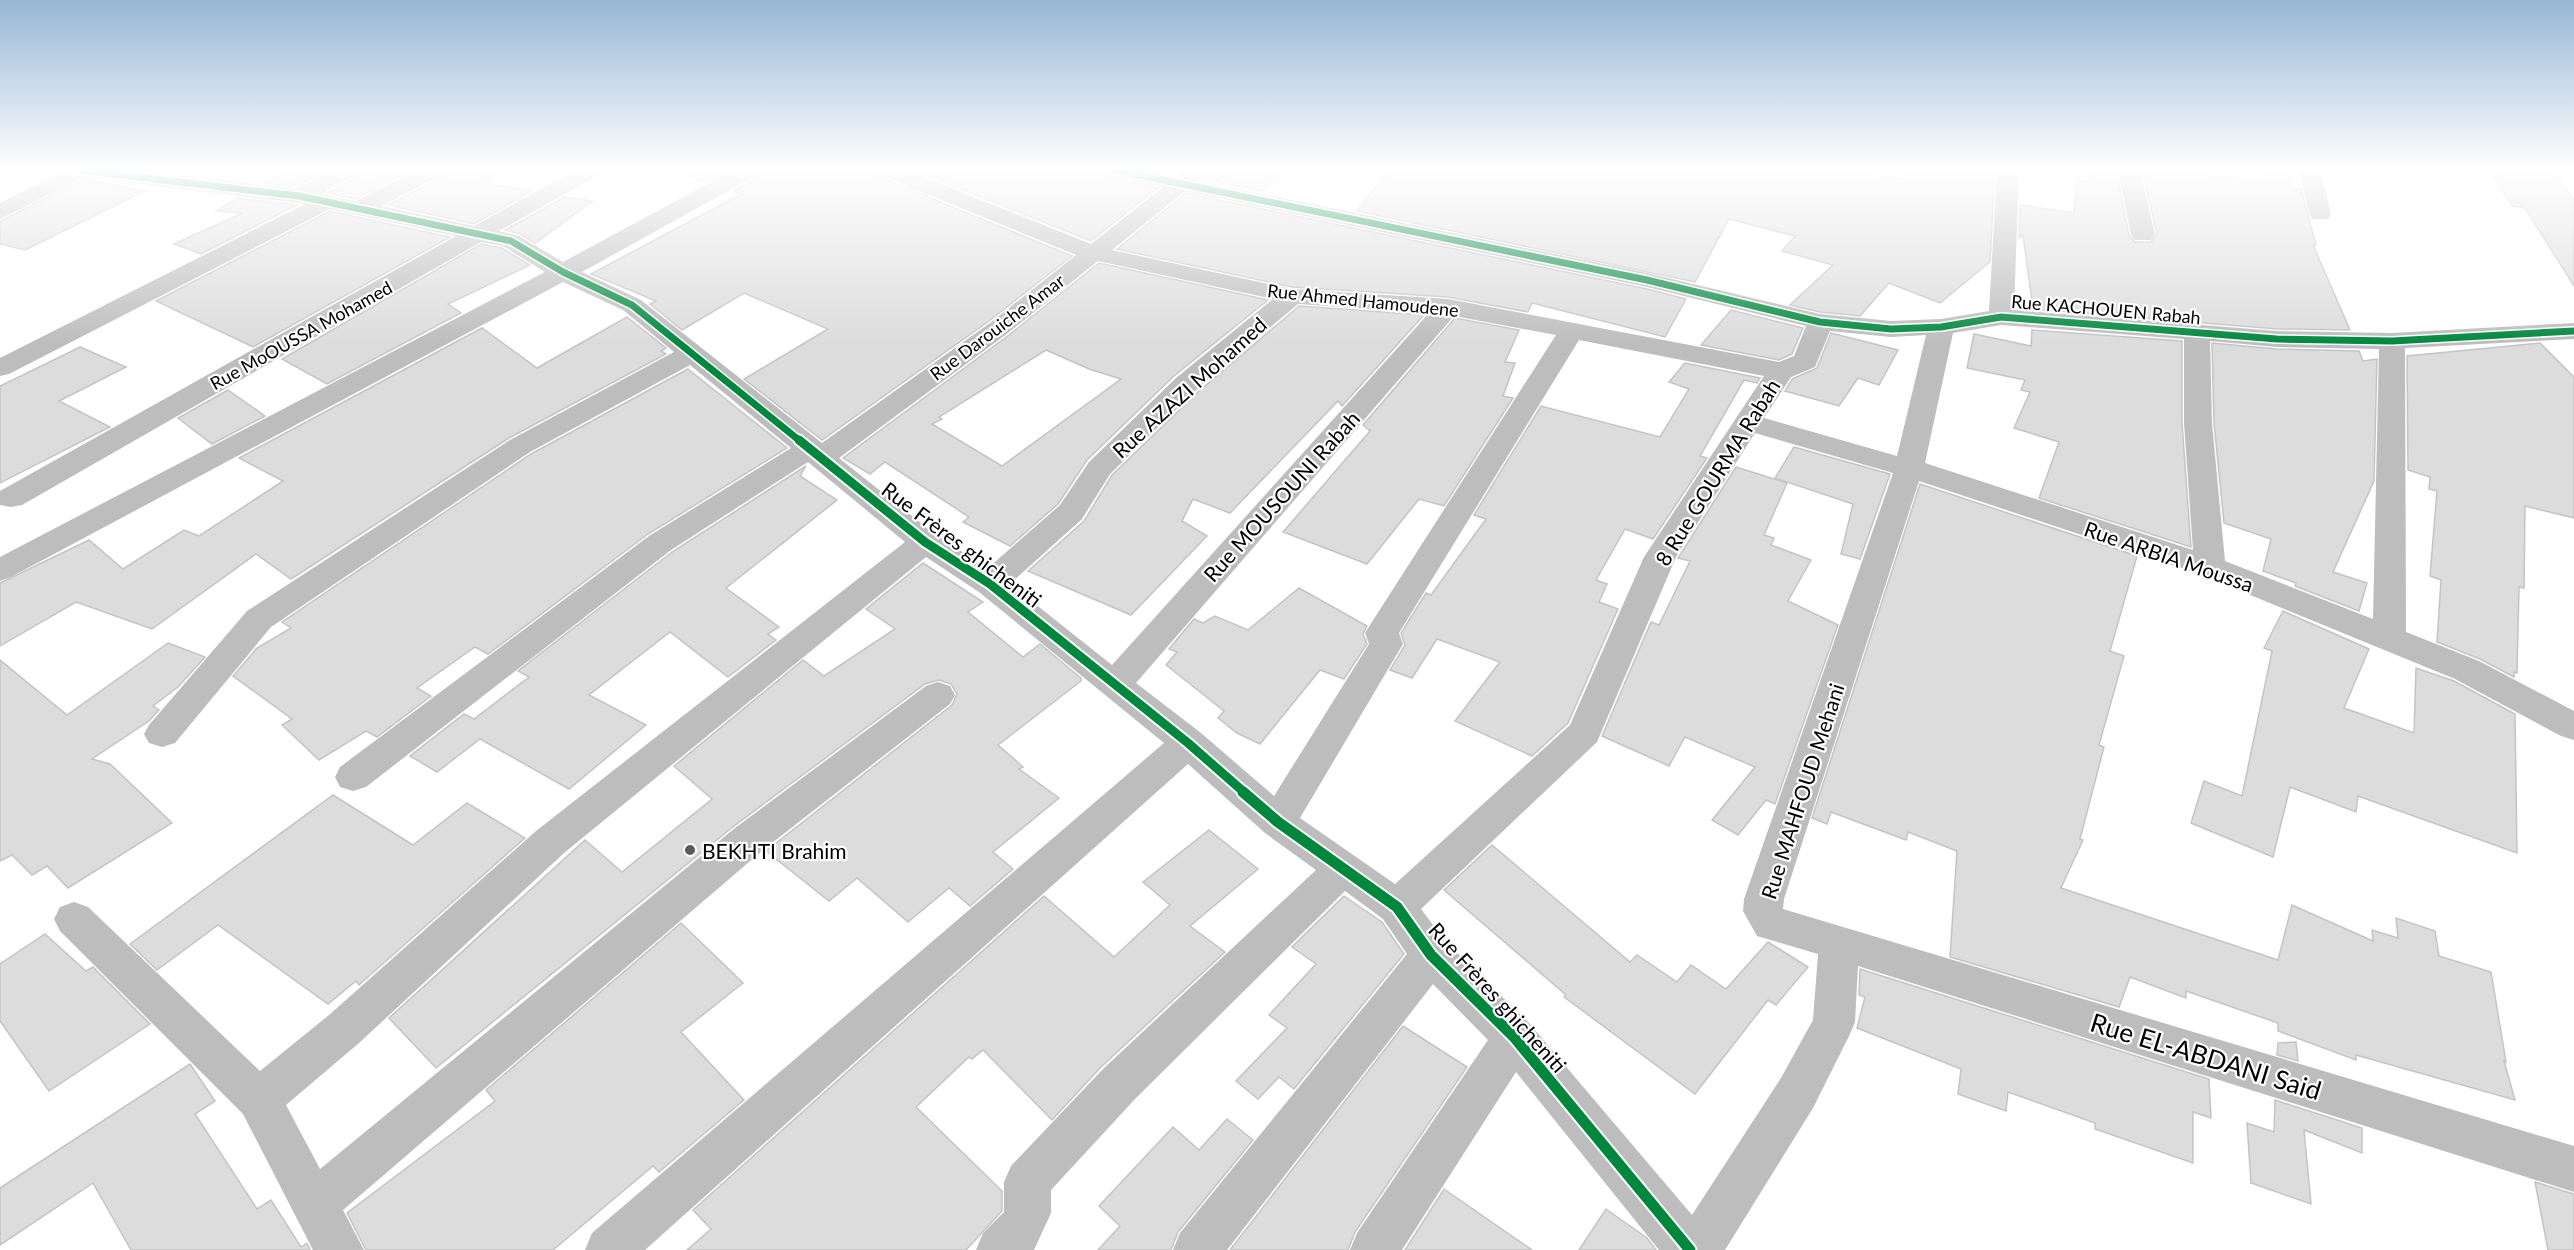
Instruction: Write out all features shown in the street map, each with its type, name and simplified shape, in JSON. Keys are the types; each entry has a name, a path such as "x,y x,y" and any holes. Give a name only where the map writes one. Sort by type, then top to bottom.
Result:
{"street":[{"path":"0,368 259,228"},
{"name":"Rue Frères ghicheniti","path":"454,228 511,241 563,272 632,305 925,542 990,584 1188,742 1278,822 1397,907 1431,955 1514,1037 1690,1250"},
{"name":"Rue MoOUSSA Mohamed","path":"11,498 491,228"},
{"path":"0,570 643,228"},
{"name":"Rue Ahmed Hamoudene","path":"1032,228 1093,253 1292,296 1448,307 1781,371"},
{"name":"Rue Darouiche Amar","path":"353,777 660,543 817,453 999,328 1124,228"},
{"name":"Rue KACHOUEN Rabah","path":"1418,228 1820,322 1891,329 1941,327 2001,317 2277,339 2392,340 2574,332"},
{"path":"2001,317 2005,228"},
{"path":"2142,228 2143,235"},
{"name":"Rue AZAZI Mohamed","path":"990,584 1071,512 1099,468 1186,384 1292,296"},
{"name":"Rue MOUSOUNI Rabah","path":"1114,685 1448,307"},
{"name":"8 Rue GOURMA Rabah","path":"1397,907 1584,733 1660,557 1781,371 1806,361 1820,322"},
{"name":"Rue MAHFOUD Mehani","path":"1839,943 1771,924 1763,911 1764,899 1909,468 1941,327"},
{"path":"1278,822 1386,644 1382,633 1571,332"},
{"path":"2197,334 2198,423 2210,567"},
{"path":"2390,640 2392,340"},
{"path":"162,734 259,620 520,446 692,353"},
{"name":"Rue ARBIA Moussa","path":"1749,423 1909,468 2210,567 2467,670 2574,727"},
{"path":"259,1099 344,1029 550,842 925,542"},
{"path":"313,1205 749,839 938,695"},
{"path":"609,1250 1188,742"},
{"path":"1000,1250 1019,1234 1030,1205 1027,1182 1119,1084 1344,868"},
{"path":"74,920 259,1099 313,1205 339,1250"},
{"path":"1697,1250 1797,1093 1834,1022 1839,943"},
{"name":"Rue EL-ABDANI Said","path":"1839,943 2574,1169"},
{"path":"1197,1250 1431,955"},
{"path":"1374,1250 1514,1037"}],"building":[{"path":"0,228 69,228 25,250 0,244"},
{"path":"209,228 251,228 201,254 174,244"},
{"path":"296,228 410,228 450,237 253,347 156,301"},
{"path":"555,228 535,243 520,234 505,230"},
{"path":"677,228 1004,228 1072,256 989,321 822,440 744,379 828,329 744,293 682,330 650,304 656,301 591,274"},
{"path":"1059,228 1107,228 1091,241"},
{"path":"1142,228 1356,228 1686,299 1665,337 1532,303 1528,312 1448,297 1292,287 1117,249"},
{"path":"1440,228 1724,228 1695,282"},
{"path":"1765,228 1992,228 1990,262 1940,303 1889,283 1860,316 1820,312 1790,305 1833,265 1782,251 1795,236"},
{"path":"2019,228 2128,228 2129,235 2135,242 2151,242 2157,234 2156,228 2312,228 2316,245 2313,245 2350,330 2277,329 2033,309 2023,235 2019,238"},
{"path":"2538,228 2574,228 2574,286"},
{"path":"481,244 502,248 530,265 448,304 461,313 327,384 282,359"},
{"path":"1099,263 1268,300 1174,376 1087,460 1058,504 1010,546 963,522 969,517 885,462 870,474 843,458 1009,335","holes":["1046,350 1089,369 1121,379 1002,466 932,424 942,419 939,417"]},
{"path":"1299,306 1424,315 1342,406 1338,401 1230,513 1193,499 1182,521 1207,536 1131,615 1028,571 1084,521 1112,475 1198,392"},
{"path":"1731,310 1803,328 1792,354 1779,360 1701,345"},
{"path":"627,317 666,348 661,351 666,354 509,438 291,579 256,554 152,629 76,602 0,646 0,583 89,540 123,569 184,530 199,536 283,481 239,458 482,328 537,368"},
{"path":"1455,318 1519,330 1505,362 1515,363 1503,396 1513,398 1444,506 1419,499 1367,564 1283,532 1370,431 1363,425"},
{"path":"2032,330 2182,341 2182,423 2191,547 2039,498 2059,442 2014,428 2030,392 2021,390 2025,380 1967,368 1974,334 2031,346"},
{"path":"1831,333 1898,350 1879,385 1858,378 1839,406 1785,391 1792,379 1817,368"},
{"path":"2212,343 2277,349 2359,351 2363,361 2377,359 2374,481 2333,572 2367,583 2359,611 2263,571 2271,539 2224,523 2214,423"},
{"path":"2540,343 2574,377 2574,518 2525,506 2524,588 2519,587 2517,673 2514,672 2514,677 2480,659 2437,642 2441,580 2430,576 2437,491 2429,489 2430,477 2408,470 2407,356"},
{"path":"80,347 126,367 59,401 110,427 0,483 0,386"},
{"path":"1685,363 1760,378 1757,383 1744,380 1700,456 1707,458 1653,539 1625,529 1596,580 1607,584 1599,602 1618,609 1568,723 1532,756 1455,721 1500,662 1437,639 1412,678 1390,670 1405,645 1401,633 1426,593 1431,595 1486,519 1474,515 1541,406 1660,437 1689,389 1669,382"},
{"path":"688,369 787,448 648,534 488,654 475,647 417,688 431,696 377,737 366,731 319,760 282,725 292,719 233,676 257,648 291,628 282,622 531,454"},
{"path":"228,390 265,416 212,444 178,418"},
{"path":"1794,447 1890,474 1860,559 1841,554 1853,504 1775,478"},
{"path":"806,466 800,476 837,500 726,588 779,627 768,634 776,640 728,677 670,632 589,695 646,725 569,789 480,739 437,772 410,756 464,714 474,719 529,677 518,671 672,552"},
{"path":"1736,467 1787,483 1764,535 1774,538 1771,545 1811,560 1788,601 1838,625 1775,804 1766,800 1738,835 1712,820 1755,767 1685,737 1669,766 1602,736 1651,622 1659,625 1690,561 1678,558"},
{"path":"1920,484 2137,556 2110,651 2124,656 2099,745 2104,747 2080,839 2083,840 2061,888 2278,960 2292,905 2373,941 2372,930 2398,938 2396,918 2435,931 2439,956 2491,972 2506,1062 2504,1061 2515,1100 2356,1055 2356,1060 2278,1031 2278,1023 2186,991 2186,998 2130,977 2119,1007 1950,957 1957,851 1908,832 1906,840 1831,812 1827,824 1812,818"},
{"path":"923,563 983,602 968,612 1023,657 1040,644 1081,678 1081,681 998,745 1023,767 1019,769 1059,798 993,852 1013,869 970,906 949,888 908,922 857,878 829,901 766,851 952,705 957,694 951,684 939,680 925,684 734,826 436,1068 389,1018 585,840 622,872 712,799 674,766 803,660 824,676 895,629 866,609"},
{"path":"1299,588 1367,626 1363,634 1367,644 1344,679 1320,670 1260,744 1237,733 1218,718 1224,711 1166,665 1177,652 1169,649 1194,619 1203,623 1215,616 1248,630"},
{"path":"2283,611 2369,649 2344,708 2414,733 2416,668 2454,681 2515,714 2517,853 2358,796 2356,812 2290,787 2273,857 2191,823 2204,781 2242,796 2272,651 2264,648"},
{"path":"168,643 205,657 178,687 153,706 159,710 149,721 92,759 110,764 172,823 68,888 47,866 32,875 12,855 0,861 0,660 67,715"},
{"path":"333,795 413,845 467,803 525,838 359,985 356,981 328,1004 218,925 157,970 130,944"},
{"path":"1209,830 1258,869 1190,926 1225,952 1101,1067 1052,1120 983,1050 972,1059 969,1057 916,1107 1002,1191 1002,1211 966,1250 687,1250 711,1229 693,1210 1044,896 1114,957 1170,905 1143,882"},
{"path":"1492,845 1630,962 1637,955 1677,982 1691,965 1726,989 1768,942 1808,967 1776,1005 1768,1000 1695,1094 1564,997 1566,995 1444,890"},
{"path":"1344,896 1382,922 1404,954 1294,1089 1279,1077 1258,1099 1236,1081 1287,1028 1269,1015 1316,964 1292,947"},
{"path":"681,923 743,983 681,1032 744,1100 659,1172 653,1166 553,1250 366,1250 347,1213 495,1101 486,1090"},
{"path":"45,934 86,971 93,967 150,1024 49,1091 0,1021 0,964"},
{"path":"1860,969 2209,1079 2211,1118 2193,1112 2193,1163 2095,1129 2095,1123 2008,1092 2006,1111 1958,1094 1961,1069 1857,1028 1865,997 1859,995"},
{"path":"1403,1026 1467,1067 1355,1232 1348,1250 1230,1250"},
{"path":"2296,1042 2298,1061 2277,1055 2278,1043"},
{"path":"190,1064 215,1101 195,1114 257,1209 271,1200 301,1247 307,1243 310,1250 131,1250 93,1183 0,1245 0,1188"},
{"path":"2275,1100 2362,1128 2362,1153 2304,1130 2311,1204 2251,1183 2247,1123 2274,1132"},
{"path":"1227,1119 1253,1140 1178,1232 1171,1250 1098,1250 1120,1226 1099,1206 1173,1127 1199,1150"},
{"path":"2535,1182 2574,1194 2574,1250 2548,1250"},
{"path":"1444,1189 1532,1250 1405,1250"},
{"path":"1606,1209 1647,1238 1656,1250 1579,1250"}],"cycle path":[{"path":"451,228 511,241 563,272 632,305 925,542 990,584 1188,743 1278,822 1397,907 1431,955 1514,1037 1690,1250"},
{"path":"1397,228 1647,280 1820,322 1891,329 1941,327 2001,317 2277,339 2392,341 2574,331"}],"place":[{"name":"BEKHTI Brahim","path":"690,850"}]}
